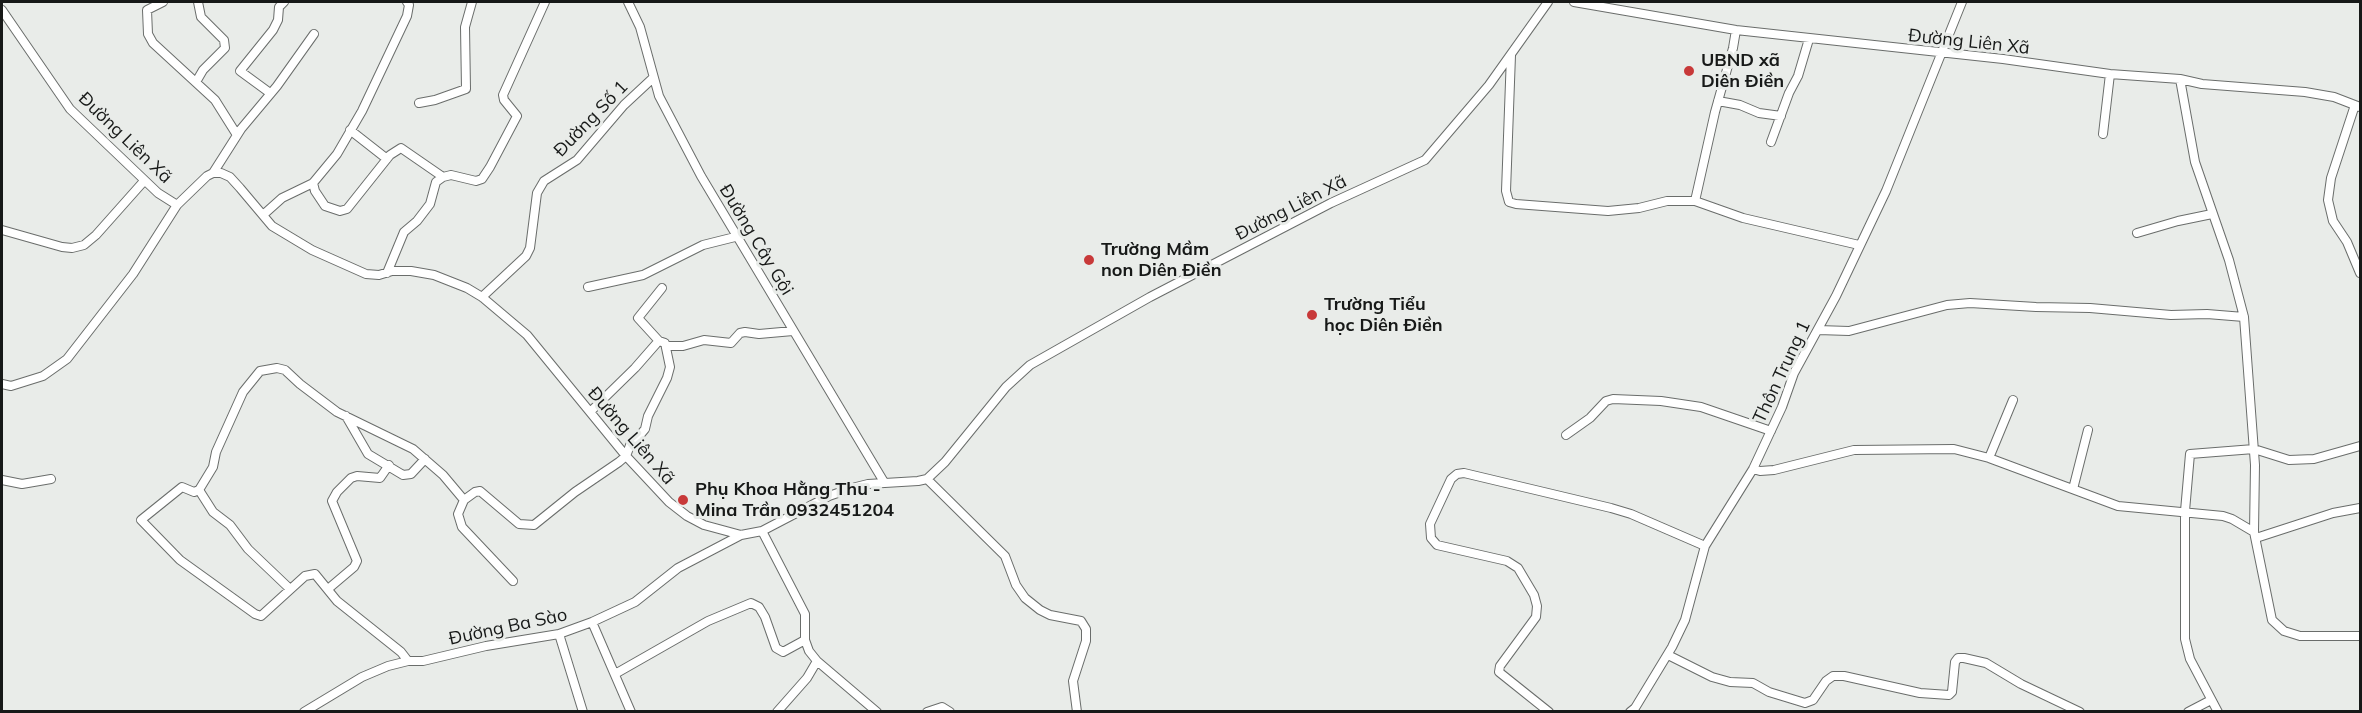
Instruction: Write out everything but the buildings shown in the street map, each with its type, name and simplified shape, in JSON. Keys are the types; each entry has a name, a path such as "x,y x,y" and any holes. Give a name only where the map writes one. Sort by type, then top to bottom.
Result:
{"street":[{"path":"163,2 147,10 148,34 153,43 215,100 237,135"},
{"path":"196,82 210,62 225,48 224,40 201,16 198,2"},
{"path":"270,93 240,70 273,30 278,20 279,7 284,2"},
{"path":"263,215 282,198 314,183 337,154 362,111 407,16 409,5 407,2"},
{"path":"419,103 466,89 465,27 472,2"},
{"path":"387,273 404,232 426,210 433,198 436,182 451,175 476,181 482,179 490,167 518,116 502,95 545,2"},
{"name":"Đường Cây Gội","path":"628,2 640,27 653,78 670,118 735,237 884,482"},
{"name":"Đường Liên Xã","path":"2,10 70,109 144,181 177,205 207,176 222,173 230,177 283,234 312,250 366,274 379,275 411,271 434,275 467,288 482,297 527,335 626,456 669,502 687,516 704,525 741,535 762,531 840,492 868,484 918,481 927,478 945,462 1006,387 1030,365 1150,297 1331,203 1425,160 1511,55 1548,2"},
{"name":"Đường Liên Xã","path":"1574,2 1736,30 1809,39 2003,59 2110,74 2180,79 2202,84 2305,92 2334,97 2358,106"},
{"name":"Thôn Trung 1","path":"1635,710 1668,655 1685,620 1705,546 1753,469 1794,373 1818,330 1886,191 1962,2"},
{"path":"1695,201 1736,30"},
{"path":"213,173 237,135 314,34"},
{"path":"1771,142 1798,76 1809,39"},
{"path":"1511,55 1506,191 1509,202 1608,211 1638,208 1666,201 1695,201 1743,218 1859,245"},
{"path":"2103,134 2110,74"},
{"name":"Đường Số 1","path":"482,297 526,256 530,248 537,193 544,181 577,160 624,105 653,78"},
{"path":"2180,79 2190,145 2229,260 2244,317 2254,449 2255,535 2272,620 2278,627 2290,634 2300,636 2361,636"},
{"path":"1718,101 1781,116"},
{"path":"2358,106 2331,178 2328,200 2333,221 2347,242 2361,273"},
{"path":"350,130 387,159"},
{"path":"314,183 315,191 325,206 340,211 347,209 387,159 401,148 443,177"},
{"path":"2,231 62,247 72,248 84,245 96,235 144,181"},
{"path":"2,396 4,385 43,376 67,359 133,274 177,205"},
{"path":"2137,233 2212,214"},
{"path":"588,287 643,275 703,245 735,237"},
{"path":"662,288 638,318 659,341 667,346 683,346 704,340 730,343 740,333 745,332 759,334 794,331"},
{"path":"1818,330 1849,331 1947,305 1970,303 2244,317"},
{"path":"590,412 659,341"},
{"path":"513,581 462,527 458,514 464,500 480,491 519,524 534,525 626,456 632,440 645,429 648,416 667,378 670,367 667,346"},
{"path":"408,661 401,652 337,601 315,574 310,574 290,590 264,615 255,614 180,560 141,520 182,487 194,492 199,490 213,467 216,452 243,392 260,371 276,368 285,370 315,396 346,416 397,440 425,459 443,475 464,500"},
{"path":"1566,435 1590,418 1606,401 1614,399 1661,401 1701,407 1771,431"},
{"path":"1989,458 2013,400"},
{"path":"346,416 368,454 403,475 411,474 425,459"},
{"path":"2073,489 2088,430"},
{"path":"2218,711 2186,647 2185,511 2190,453 2254,449 2289,460 2314,459 2361,446"},
{"path":"1753,469 1774,471 1865,449 1954,450 1989,458 2118,506 2185,511 2232,519 2255,535"},
{"path":"328,588 354,567 357,561 332,501 337,492 351,478 357,476 380,478 388,465"},
{"path":"1549,711 1499,672 1500,666 1536,616 1538,606 1518,568 1507,561 1437,545 1431,538 1430,524 1451,479 1457,474 1464,473 1600,505 1631,514 1705,546"},
{"path":"927,478 1005,556 1016,585 1024,598 1050,615 1081,621 1086,629 1086,641 1072,681 1077,711"},
{"path":"2,480 22,484 51,479"},
{"path":"199,490 213,512 230,525 248,549 290,590"},
{"path":"2255,535 2333,513 2361,508"},
{"path":"762,531 805,614 805,640 809,651 817,661 877,711"},
{"name":"Đường Ba Sào","path":"304,711 362,677 388,666 559,634 591,622 635,602 678,568 741,535"},
{"path":"615,674 708,621 752,603 759,607 765,617 776,648 783,652 805,640"},
{"path":"591,622 629,711"},
{"path":"559,634 583,711"},
{"path":"1668,655 1712,677 1730,682 1753,683 1769,692 1805,703 1813,700 1826,681 1833,676 1844,676 1920,693 1949,695 1952,692 1955,662 1958,658 1964,658 1986,663 2021,684 2080,711"},
{"path":"777,711 807,678 817,661"},
{"path":"2188,711 2211,700"},
{"path":"927,711 942,707 950,711"}],"place":[{"name":"UBND xã Diên Điền","path":"1689,71"},
{"name":"Trường Mầm non Diên Điền","path":"1089,260"},
{"name":"Trường Tiểu học Diên Điền","path":"1312,315"},
{"name":"Phụ Khoa Hằng Thu - Mina Trần 0932451204","path":"683,500"}]}
